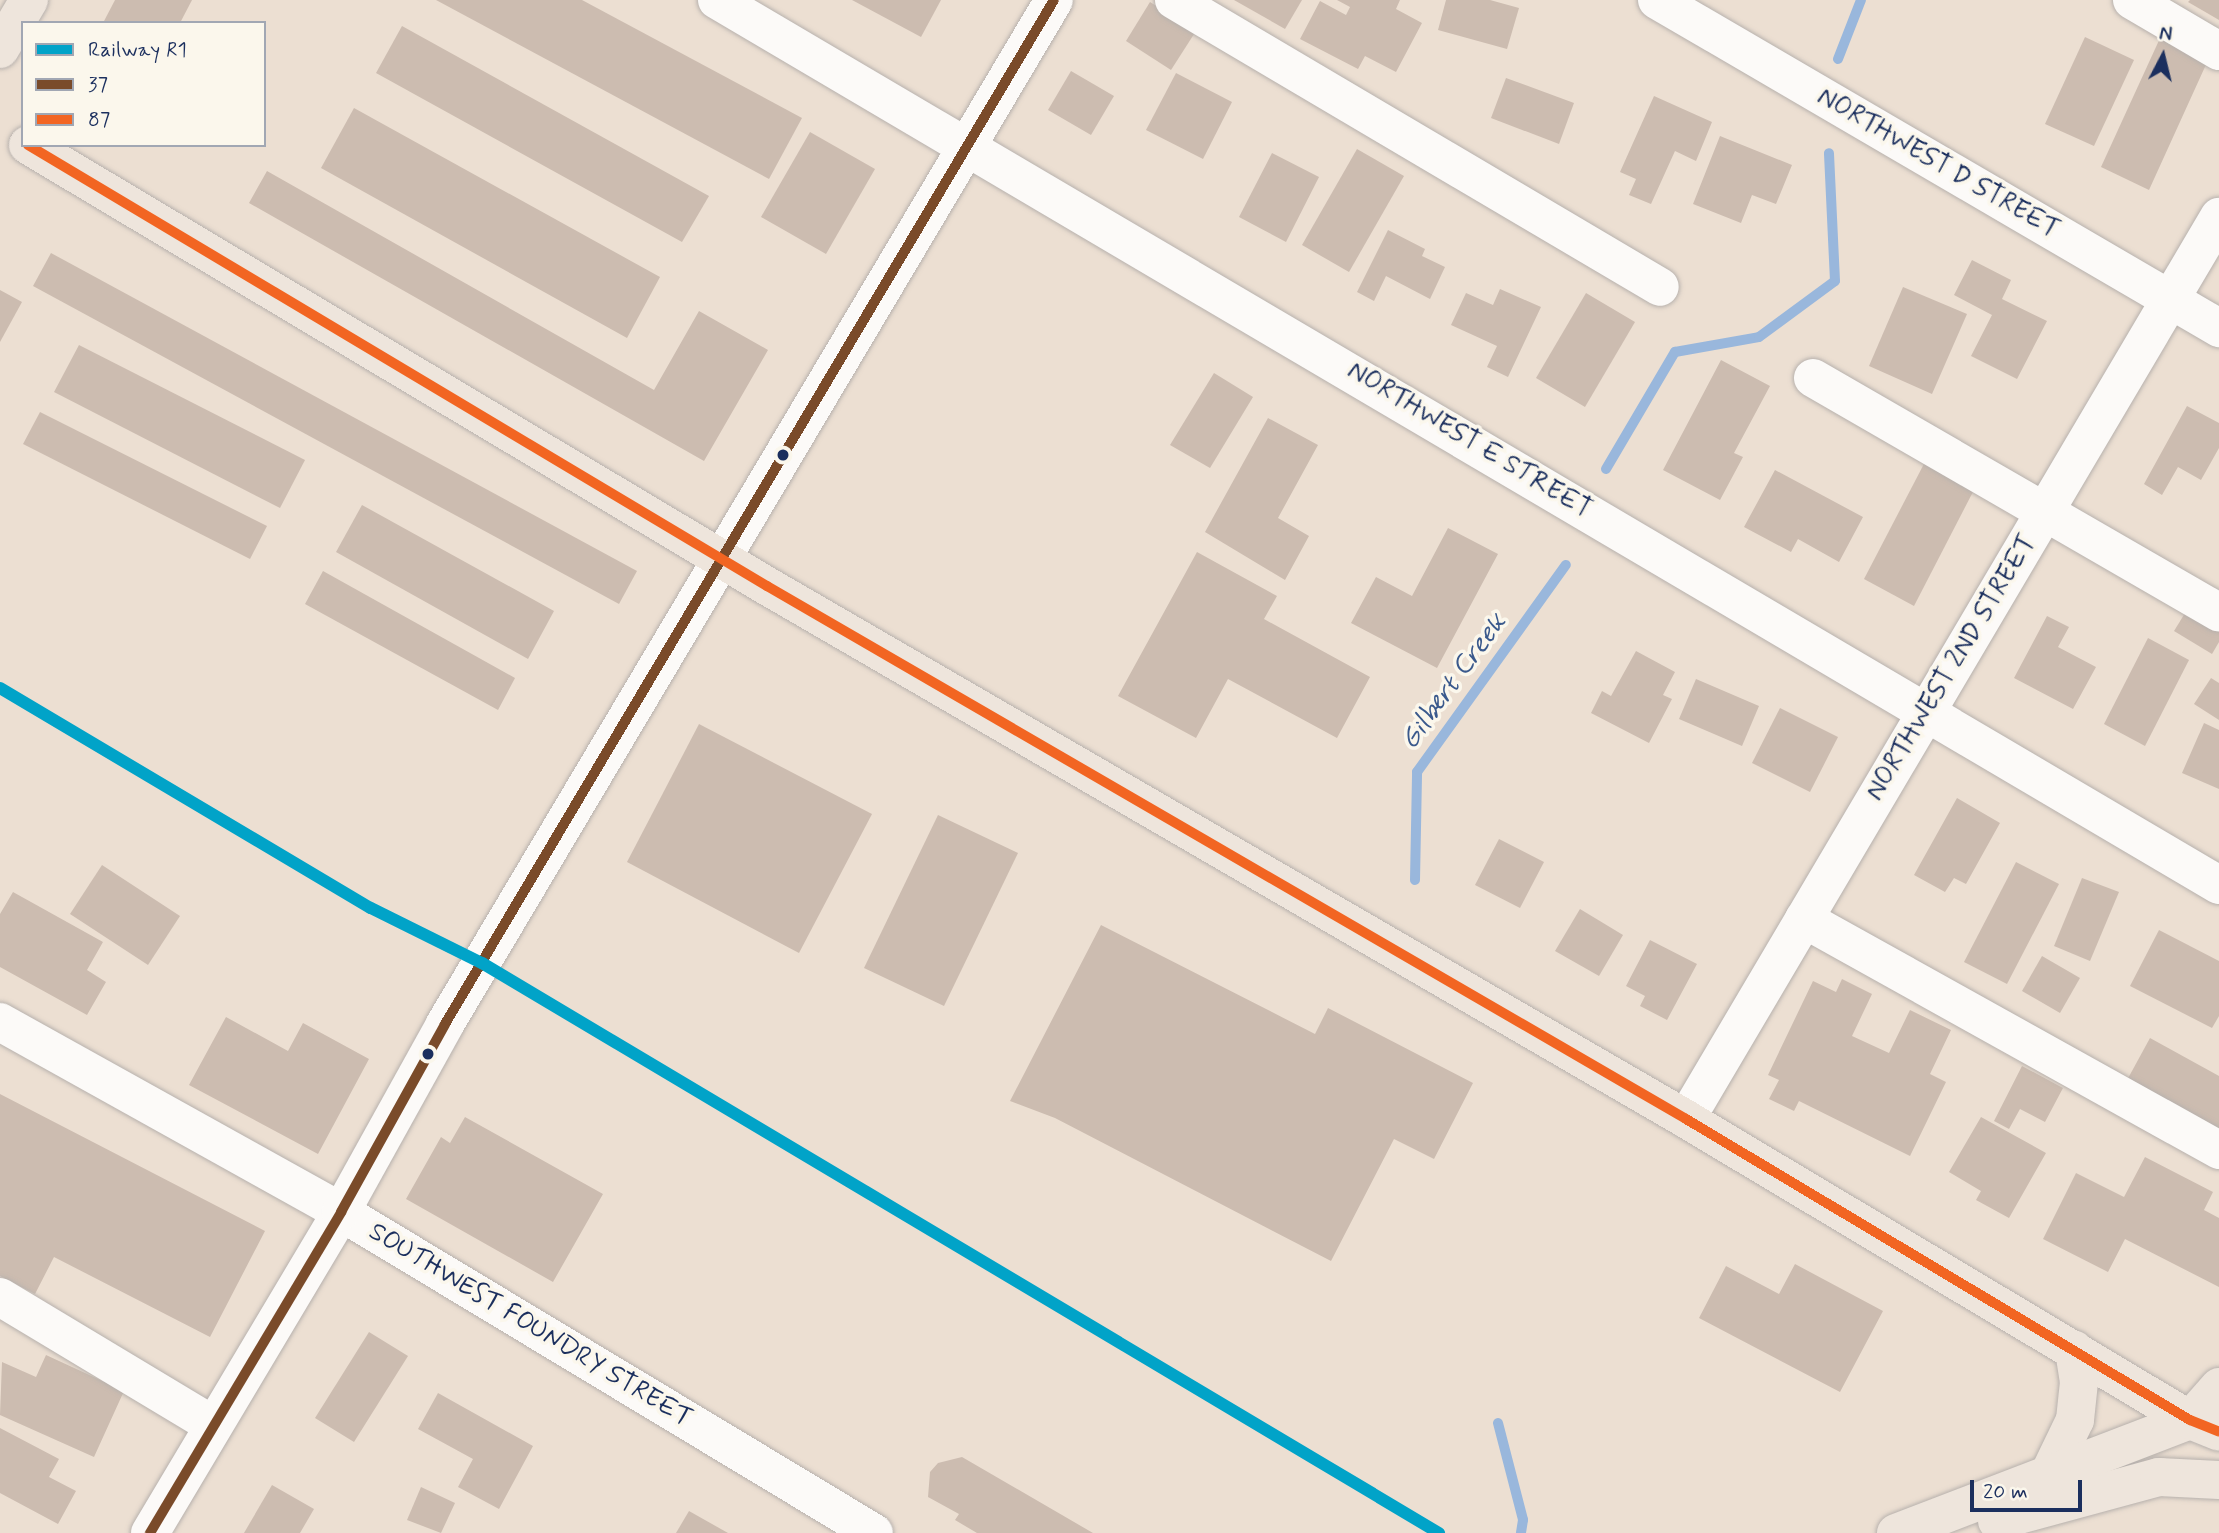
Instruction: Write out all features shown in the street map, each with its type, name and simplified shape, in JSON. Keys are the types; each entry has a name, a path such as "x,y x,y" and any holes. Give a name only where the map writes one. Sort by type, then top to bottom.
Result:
{"main road":[{"path":"0,49 29,0"},
{"path":"0,129 21,141"},
{"path":"31,147 722,559 1686,1119 2204,1426"},
{"path":"2048,1476 2075,1420 2079,1382 2074,1349"},
{"path":"2204,1426 2219,1387"},
{"path":"1896,1533 2048,1476 2204,1426"},
{"path":"1951,1533 2128,1483 2169,1477 2219,1480"}],"street":[{"name":"NORTHWEST E STREET","path":"717,0 968,145 2219,885"},
{"path":"150,1533 341,1212 445,1024 1054,0"},
{"path":"1174,0 1660,287"},
{"name":"NORTHWEST D STREET","path":"1657,0 2219,328"},
{"path":"2132,0 2219,51"},
{"name":"NORTHWEST 2ND STREET","path":"1686,1119 2219,217"},
{"path":"1813,378 2043,514 2219,612"},
{"path":"1804,919 2219,1150"},
{"name":"SOUTHWEST FOUNDRY STREET","path":"0,1022 341,1212 874,1533"},
{"path":"0,1297 213,1425"}],"building":[{"path":"115,0 192,0 181,21 104,21"},
{"path":"436,0 582,0 802,118 769,179"},
{"path":"852,0 941,0 921,37"},
{"path":"1234,0 1302,0 1285,29"},
{"path":"1337,0 1400,0 1396,9 1422,23 1396,72 1365,56 1358,69 1300,39 1320,1 1346,15 1350,7"},
{"path":"1446,0 1490,0 1519,8 1507,49 1438,30"},
{"path":"2219,0 2219,20 2188,2"},
{"path":"1150,2 1196,31 1171,70 1126,41"},
{"path":"402,26 709,196 682,242 376,73"},
{"path":"2161,36 2209,58 2149,190 2101,167"},
{"path":"2085,37 2134,60 2094,146 2045,124"},
{"path":"1071,71 1114,96 1091,135 1048,110"},
{"path":"1176,73 1232,102 1203,159 1146,130"},
{"path":"1506,78 1574,103 1559,144 1491,118"},
{"path":"1654,96 1712,122 1696,161 1675,151 1651,204 1629,195 1636,179 1620,172"},
{"path":"354,108 660,277 627,338 321,168"},
{"path":"810,132 875,169 826,254 761,217"},
{"path":"1720,136 1792,165 1776,204 1752,195 1741,223 1693,204"},
{"path":"1357,149 1404,176 1349,272 1302,245"},
{"path":"1272,153 1319,177 1286,242 1239,217"},
{"path":"267,171 654,390 699,311 768,350 704,461 249,203"},
{"path":"1388,230 1425,249 1422,256 1445,267 1430,299 1386,276 1374,301 1357,292"},
{"path":"51,253 637,571 619,604 33,286"},
{"path":"1972,260 2011,280 2002,299 2047,321 2017,379 1971,356 1992,315 1954,295"},
{"path":"1903,287 1967,314 1932,394 1869,366"},
{"path":"1500,289 1541,307 1508,377 1487,367 1497,346 1451,325 1466,293 1493,305"},
{"path":"0,290 22,302 0,342"},
{"path":"1586,293 1635,322 1585,407 1536,378"},
{"path":"79,345 305,460 280,508 54,392"},
{"path":"1721,360 1770,386 1734,453 1743,457 1720,500 1663,470"},
{"path":"1214,373 1253,397 1210,468 1170,445"},
{"path":"2187,406 2219,423 2219,448 2201,480 2178,467 2162,495 2144,484"},
{"path":"40,412 267,526 250,559 23,444"},
{"path":"1268,418 1318,445 1278,518 1309,536 1285,580 1205,532"},
{"path":"1926,460 1976,486 1914,606 1864,579"},
{"path":"1775,470 1863,517 1839,562 1798,539 1791,552 1744,527"},
{"path":"362,505 554,611 528,659 336,552"},
{"path":"1448,528 1498,554 1437,668 1351,623 1376,577 1412,596"},
{"path":"1197,552 1277,596 1264,619 1370,677 1337,738 1228,679 1196,738 1118,696"},
{"path":"323,571 515,678 498,710 305,604"},
{"path":"2190,605 2219,622 2219,642 2212,654 2174,631"},
{"path":"2047,616 2069,627 2058,647 2096,667 2073,709 2014,678"},
{"path":"2148,638 2189,660 2145,746 2104,724"},
{"path":"1636,651 1675,672 1663,695 1672,699 1649,743 1591,713 1602,691 1611,696"},
{"path":"2211,678 2219,683 2219,720 2194,704"},
{"path":"1696,679 1759,706 1742,746 1679,719"},
{"path":"1780,708 1838,737 1810,792 1752,763"},
{"path":"2204,723 2219,730 2219,789 2182,773"},
{"path":"699,724 872,814 799,953 627,862"},
{"path":"1957,798 2000,823 1966,884 1954,878 1945,892 1914,875"},
{"path":"938,815 1018,853 944,1006 864,968"},
{"path":"1499,839 1544,862 1520,908 1475,885"},
{"path":"2016,862 2059,884 2007,984 1964,962"},
{"path":"102,865 180,916 148,965 70,914"},
{"path":"2082,878 2119,892 2090,961 2054,946"},
{"path":"13,892 103,942 87,970 106,982 87,1015 0,967 0,914"},
{"path":"1580,909 1623,935 1599,976 1555,951"},
{"path":"1101,925 1315,1034 1328,1008 1473,1083 1434,1159 1394,1139 1331,1261 1055,1118 1010,1101"},
{"path":"2159,930 2219,961 2219,1016 2212,1028 2130,986"},
{"path":"1650,940 1697,964 1667,1020 1640,1006 1645,996 1626,986"},
{"path":"2042,956 2080,978 2060,1013 2022,991"},
{"path":"1842,979 1872,994 1852,1036 1889,1053 1910,1010 1951,1030 1930,1074 1946,1082 1910,1156 1799,1101 1794,1111 1769,1099 1779,1080 1768,1075 1813,981 1836,992"},
{"path":"226,1017 288,1051 303,1023 369,1059 318,1154 189,1085"},
{"path":"2150,1038 2219,1076 2219,1134 2126,1082"},
{"path":"2022,1066 2063,1088 2045,1122 2020,1109 2009,1129 1994,1121"},
{"path":"0,1094 265,1231 210,1337 54,1257 35,1294 0,1276"},
{"path":"465,1117 603,1194 553,1282 406,1199 441,1137 450,1143"},
{"path":"1981,1117 2046,1153 2009,1218 1976,1200 1981,1191 1949,1172"},
{"path":"2145,1157 2213,1192 2204,1210 2219,1218 2219,1287 2125,1239 2108,1272 2043,1239 2076,1173 2124,1197"},
{"path":"1795,1264 1883,1311 1840,1392 1699,1318 1726,1266 1779,1294"},
{"path":"369,1332 408,1356 354,1442 315,1418"},
{"path":"46,1355 124,1391 94,1457 0,1415 2,1362 36,1377"},
{"path":"438,1393 533,1446 499,1509 458,1487 473,1459 418,1429"},
{"path":"0,1428 59,1459 49,1477 76,1491 58,1524 0,1493"},
{"path":"962,1457 1093,1533 977,1533 955,1520 959,1514 928,1497 930,1472 938,1463"},
{"path":"272,1485 314,1509 300,1533 244,1533"},
{"path":"421,1487 455,1503 441,1533 407,1520"},
{"path":"689,1511 728,1533 676,1533"}],"waterway":[{"name":"Gilbert Creek","path":"1838,59 1861,0"},
{"name":"Gilbert Creek","path":"1606,469 1675,352 1759,337 1835,281 1829,153"},
{"name":"Gilbert Creek","path":"1415,880 1417,772 1566,565"},
{"name":"Gilbert Creek","path":"1498,1423 1523,1520 1521,1533"}],"rail line":[{"name":"R1","path":"0,688 371,908 482,963 1439,1533"}],"transit line":[{"name":"37","path":"150,1533 341,1212 445,1024 1054,0"},
{"name":"87","path":"31,147 767,586 1686,1119 2190,1420 2219,1432"}]}
